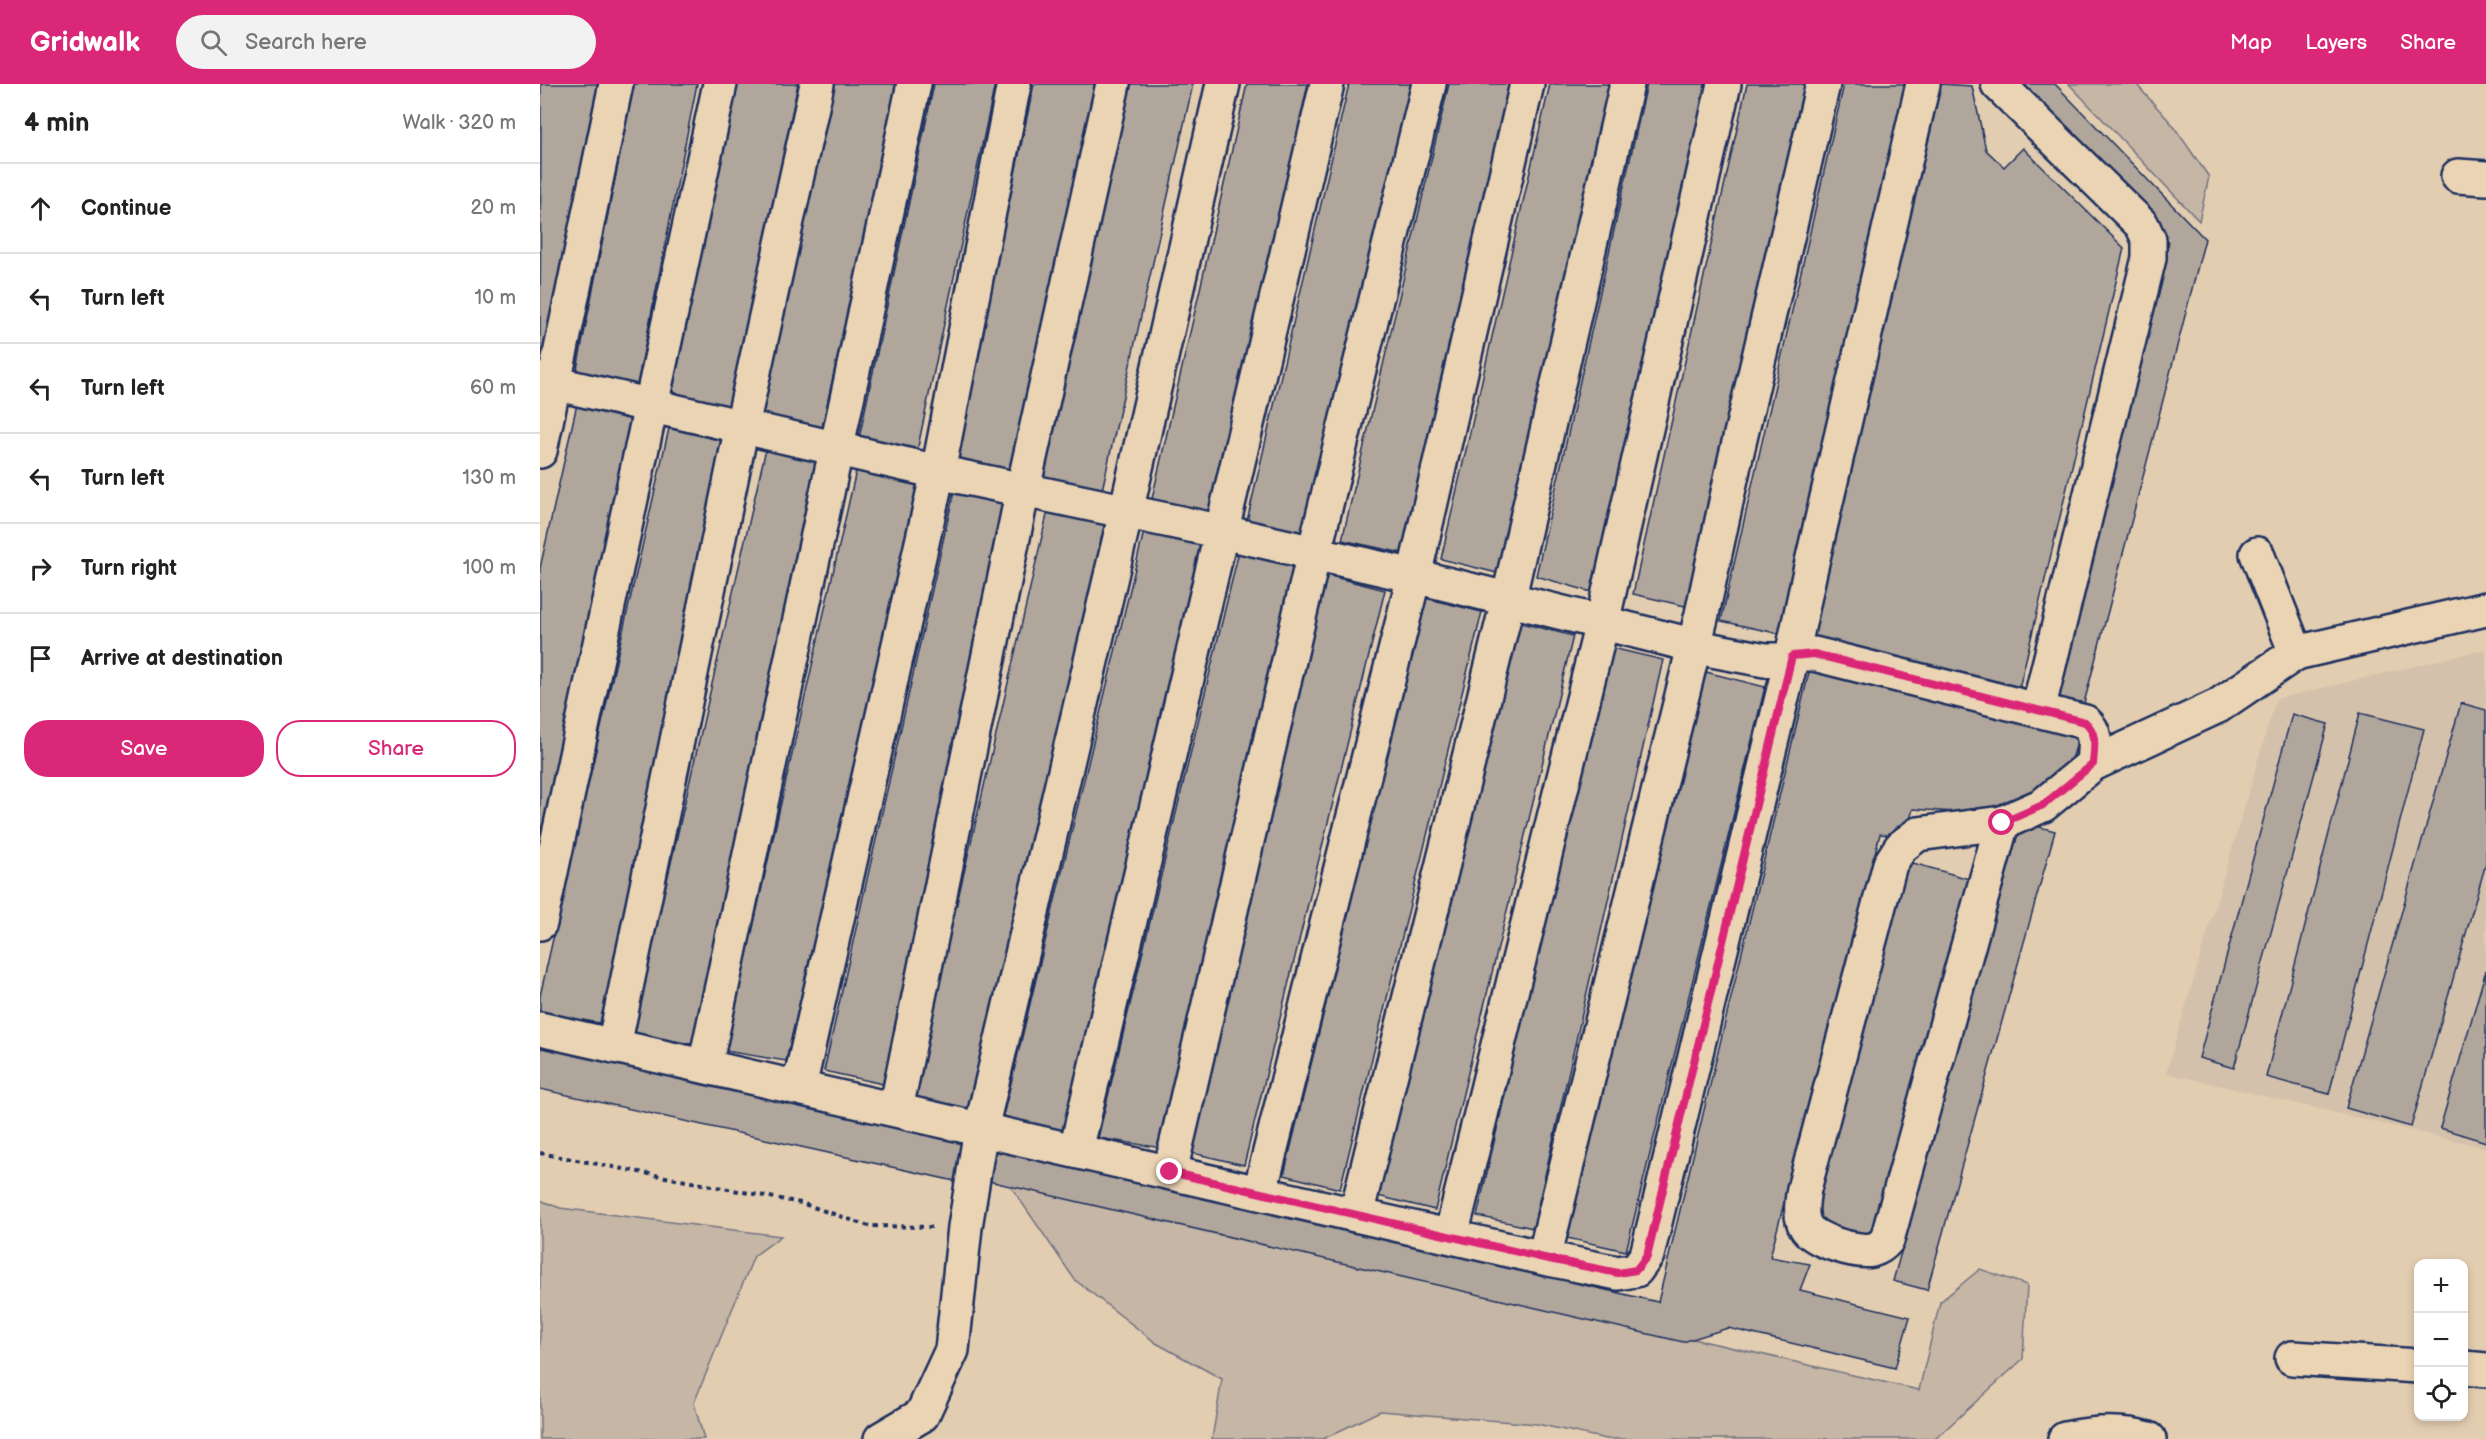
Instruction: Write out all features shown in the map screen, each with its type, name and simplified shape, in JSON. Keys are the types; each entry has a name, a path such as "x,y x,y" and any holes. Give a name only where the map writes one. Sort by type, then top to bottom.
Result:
{"lane":[{"path":"540,451 547,382 616,84"},
{"path":"540,923 720,84"},
{"path":"614,1046 742,426 817,84"},
{"path":"705,1066 914,84"},
{"path":"799,1087 938,472 1014,84"},
{"path":"896,1109 1023,489 1113,84"},
{"path":"881,1439 922,1415 952,1350 965,1227 981,1129 1126,512 1223,84"},
{"path":"1076,1150 1327,84"},
{"path":"1170,1172 1314,553 1429,84"},
{"path":"1260,1192 1414,576 1527,84"},
{"path":"1356,1215 1508,601 1627,84"},
{"path":"1451,1236 1602,623 1724,84"},
{"path":"1544,1258 1694,646 1822,84"},
{"path":"540,1029 1544,1258 1627,1273 1636,1270 1647,1256 1792,656 1923,84"},
{"path":"1998,84 2142,225 2149,240 2149,258 2038,710"},
{"path":"547,382 938,472 1223,532 1414,576 1694,646 1765,660 1780,660 1792,656 1814,654 2085,722 2092,728 2095,738 2093,764"},
{"path":"2257,554 2296,653"},
{"path":"2002,823 1887,1240 1882,1246 1864,1251 1814,1236 1806,1227 1802,1216 1804,1189 1890,864 1901,847 1918,834 2002,823 2043,805 2093,764 2217,706 2296,653 2486,609"},
{"path":"2292,1358 2414,1366"},
{"path":"2468,1368 2486,1370"},
{"path":"2065,1439 2090,1434 2137,1436 2149,1439"}],"path":[{"path":"540,1153 801,1203 869,1226 965,1227"}],"shaded area":[{"path":"2069,84 2136,84 2172,124 2209,177 2199,221"},
{"path":"2486,649 2486,1148 2166,1073 2276,699"},
{"path":"1009,1184 1919,1390 1940,1302 1980,1269 2027,1285 2023,1359 1935,1439 1606,1439 1537,1424 1380,1411 1323,1439 1212,1439 1222,1379 1156,1343 1075,1280"},
{"path":"540,1200 560,1208 781,1236 754,1256 694,1403 704,1439 540,1439"}],"building":[{"path":"541,84 608,84 549,366 540,364"},
{"path":"634,84 697,84 637,386 576,374"},
{"path":"737,84 798,84 730,411 671,399"},
{"path":"834,84 898,84 821,432 760,419"},
{"path":"934,84 995,84 916,456 858,443"},
{"path":"1034,84 1097,84 1015,474 954,461"},
{"path":"1130,84 1193,84 1100,499 1041,486"},
{"path":"1247,84 1308,84 1214,518 1151,503"},
{"path":"1349,84 1415,84 1310,536 1247,521"},
{"path":"1449,84 1517,84 1407,554 1342,540"},
{"path":"1550,84 1618,84 1501,574 1441,559"},
{"path":"1647,84 1712,84 1595,593 1536,576"},
{"path":"1747,84 1813,84 1698,609 1633,594"},
{"path":"1844,84 1905,84 1785,635 1721,621"},
{"path":"1940,84 1972,86 1986,150 2004,167 2023,148 2124,248 2018,693 1807,642"},
{"path":"2009,84 2055,84 2205,239 2083,707 2057,699 2169,242"},
{"path":"577,404 641,418 540,864 540,568"},
{"path":"670,424 734,438 600,1023 540,1013 540,996"},
{"path":"767,444 825,458 696,1045 632,1033"},
{"path":"858,462 925,478 786,1061 725,1051"},
{"path":"956,483 1018,498 883,1084 824,1071"},
{"path":"1049,506 1109,516 973,1115 911,1101"},
{"path":"1146,523 1202,536 1066,1132 1003,1116"},
{"path":"1240,547 1307,563 1162,1148 1098,1138"},
{"path":"1326,575 1385,590 1244,1165 1184,1151"},
{"path":"1425,598 1482,612 1340,1189 1284,1175"},
{"path":"1517,622 1573,636 1435,1210 1378,1196"},
{"path":"1608,647 1663,660 1533,1228 1477,1216"},
{"path":"1811,664 2080,733 2069,769 2030,803 1968,813 1913,809 1905,837 1880,834 1770,1257 1810,1264 1800,1290 1910,1317 1895,1368 1728,1328 1683,1342 984,1180 991,1148 1658,1302"},
{"path":"1706,672 1765,687 1626,1251 1567,1238"},
{"path":"2461,703 2486,710 2486,863 2411,1127 2346,1108"},
{"path":"2360,713 2424,729 2329,1094 2266,1077"},
{"path":"2292,714 2328,724 2234,1068 2199,1058"},
{"path":"2021,822 2055,831 1927,1290 1893,1281"},
{"path":"1906,861 1969,879 1874,1241 1811,1222"},
{"path":"2486,970 2486,1142 2440,1128"},
{"path":"540,1045 965,1141 955,1181 540,1089"}],"route":[{"path":"1170,1172 1544,1258 1618,1273 1636,1270 1647,1256 1792,656 1814,654 2085,722 2092,728 2095,738 2093,764 2043,805 2002,823"}]}
